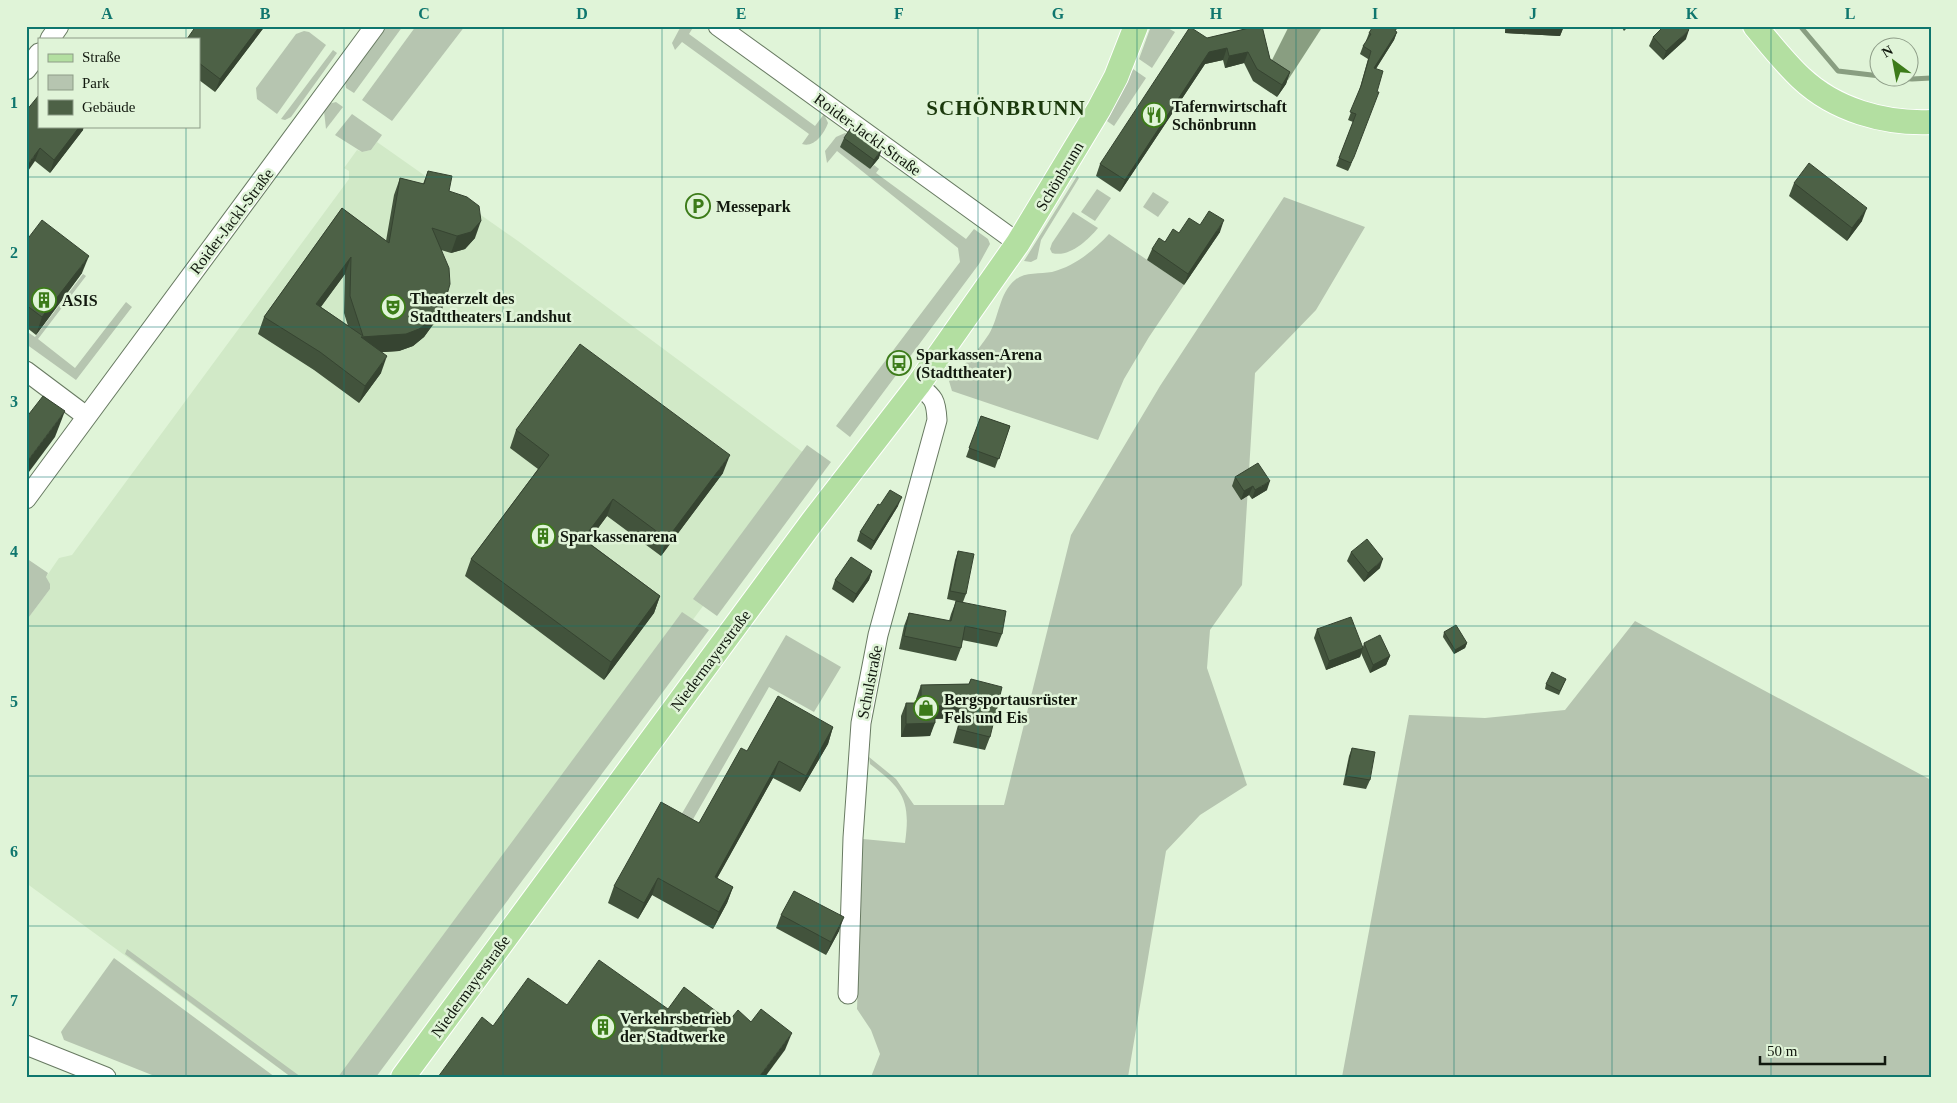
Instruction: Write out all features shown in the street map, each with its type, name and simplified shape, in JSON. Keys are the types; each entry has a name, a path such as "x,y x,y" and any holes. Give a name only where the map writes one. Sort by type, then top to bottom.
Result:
{"main road":[{"name":"Schönbrunn","path":"1018,243 1099,109 1116,77 1136,26"},
{"path":"1755,26 1790,67 1825,97 1852,110 1877,118 1910,123 1931,122"},
{"name":"Niedermayerstraße","path":"403,1077 818,515 918,385 1018,243"}],"street":[{"path":"51,38 59,26"},
{"name":"Roider-Jackl-Straße","path":"26,499 375,26"},
{"name":"Roider-Jackl-Straße","path":"718,26 1018,243"},
{"path":"26,70 38,54"},
{"path":"26,372 86,416"},
{"name":"Schulstraße","path":"848,994 853,838 861,723 878,635 937,420 936,403 929,393 918,385"},
{"path":"28,1051 106,1077"}],"shaded area":[{"path":"1289,26 1323,26 1288,80 1268,68"},
{"path":"377,142 518,241 812,459 354,1077 291,1077 26,883 26,621 50,589 46,577 59,558 72,555 349,179 349,171 344,168 357,150 362,152 371,150"}],"green space":[{"path":"386,26 403,26 354,93 346,88 345,81"},
{"path":"416,26 465,26 392,121 362,100"},
{"path":"681,26 694,26 689,34 815,126 824,114 828,123 821,136 811,144 802,144 809,134 682,42 675,50 672,43"},
{"path":"1151,26 1164,26 1175,32 1152,68 1139,59"},
{"path":"304,31 309,32 326,45 277,114 257,99 256,88 296,34"},
{"path":"333,50 337,53 291,117 285,120 281,119"},
{"path":"1133,69 1146,78 1114,126 1107,121"},
{"path":"336,102 343,107 326,129 324,111 328,104"},
{"path":"352,114 382,135 371,150 362,152 335,135"},
{"path":"845,133 849,135 841,147 870,169 874,165 879,169 876,173 966,239 974,229 988,239 990,244 979,264 850,437 836,426 960,262 958,248 837,151 827,163 825,151 836,137"},
{"path":"1077,176 1079,178 1041,240 1037,259 1031,262 1024,261"},
{"path":"1097,189 1111,198 1095,221 1081,212"},
{"path":"1153,192 1169,202 1158,217 1143,207"},
{"path":"1284,197 1365,227 1316,310 1255,373 1242,585 1210,630 1207,668 1247,785 1200,815 1166,851 1128,1077 871,1077 880,1054 871,1030 857,1009 863,839 905,843 907,816 902,797 897,789 870,764 869,757 896,779 914,805 1004,805 1071,535 1160,386"},
{"path":"1073,212 1098,228 1078,247 1065,253 1052,253 1050,249 1052,243"},
{"path":"1109,234 1184,285 1149,337 1124,379 1098,440 952,391 949,381 989,334 1002,299 1015,280 1019,277 1052,272 1068,266 1090,252"},
{"path":"83,274 86,276 38,339 75,368 126,302 132,307 76,380 26,344 26,331 35,337"},
{"path":"807,445 831,462 717,616 693,599"},
{"path":"26,558 48,573 46,577 50,584 50,589 26,621"},
{"path":"682,612 709,630 376,1077 338,1077"},
{"path":"1635,621 1931,780 1931,1077 1342,1077 1409,715 1485,718 1565,710"},
{"path":"786,635 841,667 814,712 769,687 688,828 677,822"},
{"path":"127,949 301,1077 291,1077 125,954"},
{"path":"114,958 275,1077 157,1077 64,1040 61,1032"}],"building":[{"path":"196,26 260,26 220,79 200,64 200,38 188,38"},
{"path":"1249,26 1262,26 1270,59 1290,72 1282,85 1257,69 1248,52 1229,56 1227,48 1209,52 1125,180 1100,164 1190,27 1207,38 1249,28"},
{"path":"1373,26 1398,26 1395,31 1397,32 1374,68 1383,71 1377,92 1379,92 1351,163 1339,158 1356,114 1350,112 1361,86 1371,51 1363,46 1371,34 1369,33"},
{"path":"1664,26 1686,26 1689,30 1666,51 1653,37"},
{"path":"38,96 38,128 78,128 54,160 40,148 26,167 26,111"},
{"path":"852,126 882,149 874,160 844,138"},
{"path":"1809,163 1867,208 1852,228 1794,183"},
{"path":"428,171 452,176 449,191 467,197 479,206 481,221 471,232 457,236 432,228 449,268 450,284 446,298 431,320 419,329 406,334 361,337 387,356 365,386 320,352 264,317 342,208 389,243 400,178 424,184","holes":["351,257 350,296 363,336 316,304"]},
{"path":"1209,211 1224,220 1188,274 1152,249 1159,238 1165,242 1173,229 1179,233 1189,218 1200,225"},
{"name":"ASIS","path":"42,220 89,256 42,317 26,305 26,241"},
{"name":"Sparkassenarena","path":"580,344 730,455 667,539 613,499 583,539 660,596 611,662 471,559 549,455 516,430"},
{"path":"43,396 65,411 26,463 26,412 29,414"},
{"path":"981,416 1010,426 999,459 969,448"},
{"path":"1258,463 1270,481 1255,490 1253,486 1244,491 1235,477"},
{"path":"890,490 902,497 874,541 860,532 878,504 880,505"},
{"path":"1367,539 1383,559 1368,573 1351,552"},
{"path":"958,551 974,554 966,594 950,591"},
{"path":"851,557 872,571 856,594 835,580"},
{"path":"956,601 1006,611 1002,634 965,626 961,648 904,636 909,613 951,621"},
{"path":"1351,617 1363,648 1329,661 1317,629"},
{"path":"1456,625 1467,643 1455,650 1444,632"},
{"path":"1380,635 1390,656 1373,665 1364,643"},
{"path":"1552,672 1566,679 1560,691 1546,684"},
{"path":"971,679 1002,687 990,737 958,729 964,705 935,706 935,723 906,724 906,703 921,703 921,685 969,684"},
{"path":"778,696 833,727 806,776 779,761 715,877 733,887 719,912 658,878 644,903 614,886 661,802 699,823 741,748 747,751"},
{"path":"1352,748 1375,752 1370,780 1346,776"},
{"path":"794,891 844,917 831,942 781,915"},
{"name":"Verkehrsbetrieb der Stadtwerke","path":"599,960 668,1009 684,987 729,1021 738,1010 751,1022 761,1009 792,1033 759,1077 438,1077 482,1017 493,1026 528,978 567,1005"}],"waterway":[{"path":"1800,26 1838,71 1870,75"},
{"path":"1920,79 1931,78"}],"place":[{"name":"Tafernwirtschaft Schönbrunn","path":"1154,115"},
{"name":"Messepark","path":"698,206"},
{"name":"ASIS","path":"44,300"},
{"name":"Theaterzelt des Stadttheaters Landshut","path":"393,307"},
{"name":"Sparkassen-Arena (Stadttheater)","path":"899,363"},
{"name":"Sparkassenarena","path":"543,536"},
{"name":"Bergsportausrüster Fels und Eis","path":"926,708"},
{"name":"Verkehrsbetrieb der Stadtwerke","path":"603,1027"}],"district":[{"name":"SCHÖNBRUNN","path":"1006,108"}]}
